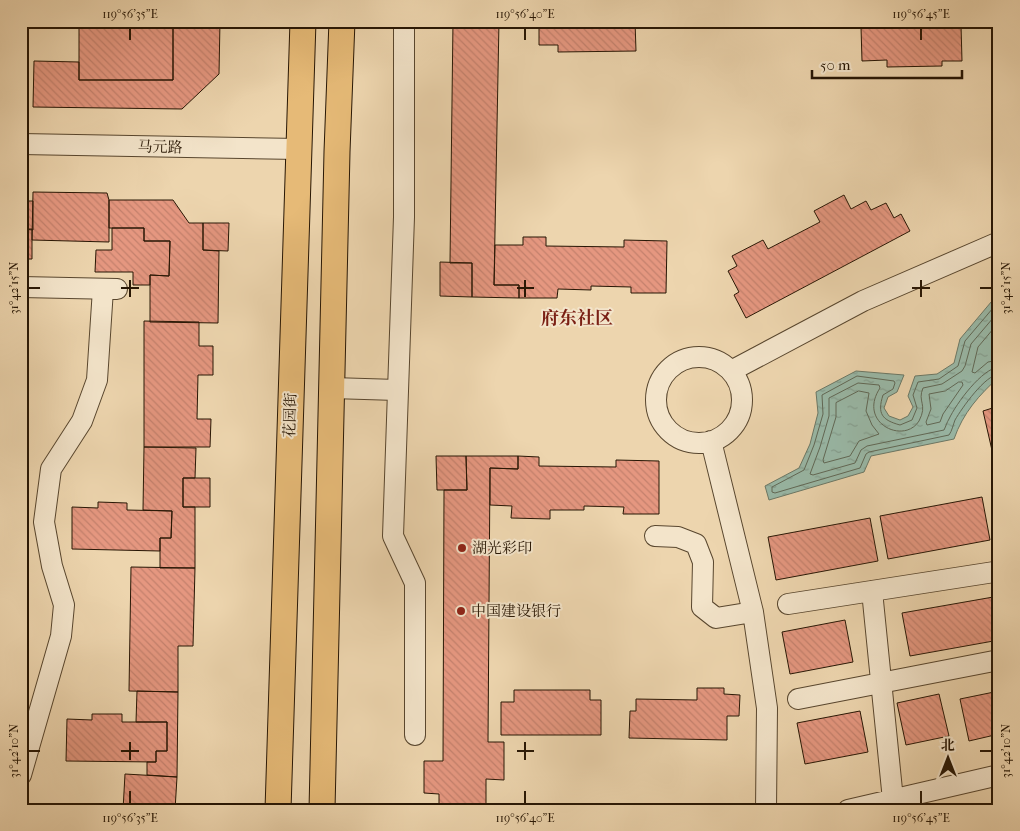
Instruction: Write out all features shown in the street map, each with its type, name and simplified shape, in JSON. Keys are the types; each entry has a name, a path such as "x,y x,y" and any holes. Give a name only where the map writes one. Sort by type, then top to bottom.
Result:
{"main road":[{"name":"花园街","path":"278,810 302,21"},
{"path":"322,810 342,21"}],"street":[{"path":"404,21 404,217 393,536 414,583 415,735"},
{"name":"马元路","path":"21,144 298,149"},
{"path":"731,372 863,301 999,242"},
{"path":"21,287 110,289 97,380 82,421 51,469 44,522 52,566 64,605 61,636 21,775"},
{"path":"693,358 707,358 720,363 731,372 739,384 742,398 741,412 734,425 724,435 711,441 696,443 682,439 670,432 662,421 657,408 657,394 661,381 669,370 680,362 693,358"},
{"path":"332,388 397,390"},
{"path":"711,441 753,612 766,708 766,810"},
{"path":"655,536 678,537 696,544 703,562 702,607 716,618 753,612"},
{"path":"788,604 994,572"},
{"path":"872,591 894,804"},
{"path":"798,699 999,660"},
{"path":"848,810 894,804 999,775"}],"water":[{"path":"999,295 999,377 972,405 954,439 871,456 864,472 769,500 765,486 799,468 810,444 818,413 816,392 856,371 904,375 897,392 888,397 884,408 889,416 900,420 908,416 913,407 908,396 915,376 937,374 954,363 960,339"}],"building":[{"path":"104,21 137,21 137,25 173,25 173,80 79,80 79,24 104,24"},
{"path":"168,21 220,21 219,74 182,109 33,107 34,61 79,62 79,80 173,80 173,25 168,25"},
{"path":"453,21 499,21 494,285 519,285 519,298 472,297 472,263 450,263"},
{"path":"539,21 635,21 636,51 558,52 558,45 539,45"},
{"path":"882,21 934,21 934,25 961,25 962,61 942,61 942,66 887,67 887,60 862,61 861,27 882,27"},
{"path":"33,192 107,193 109,200 109,242 32,240"},
{"path":"844,195 851,209 866,201 871,210 886,203 894,218 901,214 910,231 746,318 734,295 739,292 728,271 737,266 732,256 763,240 768,249 820,222 814,211"},
{"path":"109,200 173,200 189,223 203,223 203,250 219,251 218,323 150,322 150,275 169,276 170,241 144,241 144,228 109,228"},
{"path":"21,201 33,201 33,230 21,229"},
{"path":"203,223 229,223 228,251 203,250"},
{"path":"112,228 144,228 144,241 170,241 169,276 150,275 150,285 133,285 133,272 95,272 96,250 112,250"},
{"path":"21,229 32,229 32,259 21,259"},
{"path":"523,237 546,237 546,246 624,247 624,240 667,241 666,293 631,293 631,287 591,286 591,290 558,289 557,298 519,298 519,285 494,285 495,245 523,245"},
{"path":"440,262 472,263 472,297 440,296"},
{"path":"144,321 199,322 199,346 213,346 213,375 198,375 197,419 211,419 210,447 144,447"},
{"path":"999,406 999,481 983,411"},
{"path":"144,447 196,448 195,478 183,478 183,507 195,507 195,568 160,568 160,538 171,538 172,511 143,510"},
{"path":"436,456 466,456 467,490 437,490"},
{"path":"466,456 518,456 518,469 490,468 488,742 504,742 504,780 486,779 486,810 439,810 439,794 424,793 424,761 443,761 444,490 467,490"},
{"path":"518,456 539,457 539,466 616,467 616,460 659,461 659,514 623,514 624,507 584,506 584,510 550,510 550,519 511,518 512,506 490,505 490,468 518,469"},
{"path":"183,478 210,478 210,507 183,507"},
{"path":"982,497 990,540 888,559 880,516"},
{"path":"98,502 127,503 127,510 172,511 171,538 160,538 160,551 72,549 72,507 98,508"},
{"path":"870,518 878,561 776,580 768,537"},
{"path":"131,567 195,568 193,646 178,646 178,692 129,691"},
{"path":"999,596 999,640 910,656 902,613"},
{"path":"845,620 853,662 790,674 782,632"},
{"path":"697,688 724,688 724,694 740,695 739,716 727,716 727,740 629,738 630,711 636,711 636,699 697,700"},
{"path":"514,690 590,690 590,700 601,700 601,735 501,735 501,702 514,702"},
{"path":"137,691 178,692 177,777 147,775 147,762 156,762 156,751 167,751 167,722 136,722"},
{"path":"999,691 999,734 969,741 960,699"},
{"path":"939,694 949,736 906,745 897,703"},
{"path":"860,711 868,752 805,764 797,723"},
{"path":"92,714 122,714 122,722 167,722 167,751 156,751 156,762 66,761 67,719 92,720"},
{"path":"125,774 177,777 175,810 123,810"},
{"path":"911,802 983,810 910,810"}],"place":[{"name":"湖光彩印","path":"462,548"},
{"name":"中国建设银行","path":"461,611"}],"district":[{"name":"府东社区","path":"577,318"}]}
